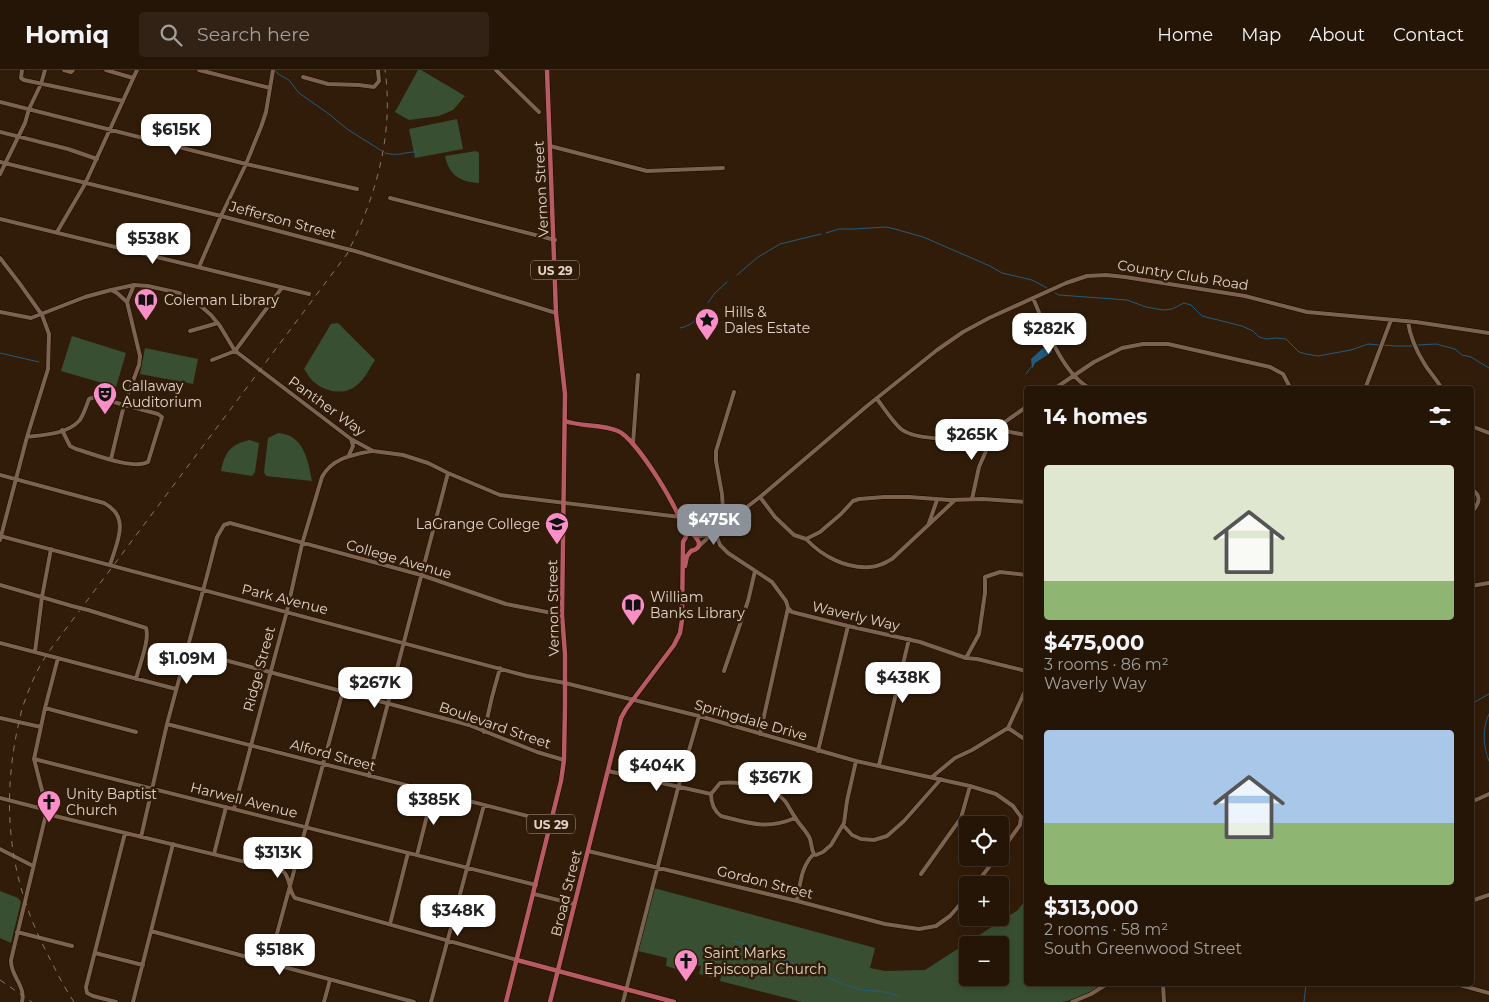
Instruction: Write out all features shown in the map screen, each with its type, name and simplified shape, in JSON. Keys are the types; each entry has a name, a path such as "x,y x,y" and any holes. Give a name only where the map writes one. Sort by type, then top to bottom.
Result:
{"main road":[{"name":"Vernon Street","path":"506,1002 562,779 564,760 565,654 562,615 565,394 556,313 549,70"},
{"path":"565,422 614,430 625,435 665,490 680,517 686,537 683,542 684,546 691,551 695,550 698,547 699,541 683,525"},
{"path":"686,537 696,536"},
{"name":"Broad Street","path":"550,1002 622,718 626,709 679,636 682,620 684,546"},
{"name":"Broad Street","path":"684,572 687,556 691,551"},
{"path":"517,960 674,1002"}],"street":[{"path":"22,70 22,78 24,80 123,100"},
{"path":"0,174 2,163 25,123 45,70"},
{"path":"64,70 71,72 73,70"},
{"path":"106,70 133,78"},
{"path":"57,232 85,184 137,70"},
{"path":"199,70 270,88"},
{"path":"199,267 261,127 266,112 273,70"},
{"path":"303,77 328,84 374,87 379,81 378,70"},
{"path":"496,70 539,112"},
{"path":"0,102 246,164 357,189"},
{"path":"0,132 68,149 97,159"},
{"path":"550,146 647,171 722,168"},
{"name":"Jefferson Street","path":"2,163 221,216 355,251 556,313"},
{"path":"390,198 554,240"},
{"path":"0,219 309,294"},
{"path":"0,258 42,315 49,334 48,369 27,437 0,537"},
{"name":"Country Club Road","path":"698,547 929,356 963,332 1066,283 1087,276 1106,275 1246,296 1307,312 1391,320 1489,333"},
{"name":"Panther Way","path":"42,315 85,297 134,285 142,284 186,296 203,308 218,323 235,350 351,439 373,451 411,457 436,466 500,495 680,517"},
{"path":"127,302 134,285"},
{"path":"212,360 235,350 283,288"},
{"path":"110,459 124,405 139,365 140,356 127,302 118,293 111,290"},
{"path":"1033,298 1059,354 1074,376 1085,386"},
{"path":"0,312 31,318 42,315"},
{"path":"1366,386 1391,320"},
{"path":"1408,322 1413,341 1424,363 1440,386"},
{"path":"190,331 218,323"},
{"path":"1059,386 1094,362 1122,348 1143,344 1168,344 1270,366 1283,374 1289,386"},
{"path":"633,444 638,375"},
{"path":"724,524 716,451 734,392"},
{"path":"27,437 62,430 74,425 80,420 89,399 95,397 158,414 162,417 147,463 129,464 76,449 70,446 62,430"},
{"path":"877,399 900,428 909,434 937,438 965,438 982,435 1024,408"},
{"path":"1474,427 1489,433"},
{"path":"994,429 1024,435"},
{"path":"972,499 979,467 994,429"},
{"path":"349,456 353,446 351,439"},
{"name":"Ridge Street","path":"234,809 302,544 322,477 330,466 340,459 373,451"},
{"path":"369,776 448,473"},
{"path":"0,475 113,507 120,520 120,526 110,565"},
{"path":"1474,492 1479,499 1478,505 1474,510"},
{"path":"760,497 775,517 794,535 806,539 820,553 836,561 856,566 871,567 892,559 955,500"},
{"path":"806,539 820,532 853,501 860,499 901,497 937,500 972,499 1024,502"},
{"path":"929,524 937,500"},
{"name":"College Avenue","path":"203,590 217,537 224,525 230,523 421,575 506,604 562,615"},
{"path":"714,532 721,547 772,582 786,600 788,608 760,734"},
{"name":"Country Club Road","path":"696,536 714,532"},
{"name":"Park Avenue","path":"0,537 52,549 527,676 565,683"},
{"path":"35,652 42,597 52,549"},
{"path":"724,671 748,601 754,571"},
{"path":"966,658 979,634 985,593 985,577 1000,572 1024,575"},
{"path":"1474,586 1489,583"},
{"path":"0,585 146,628 147,638 136,679"},
{"path":"141,837 167,724 203,590"},
{"name":"Waverly Way","path":"788,608 792,612 929,644 966,658 1024,671"},
{"path":"818,751 848,626"},
{"path":"879,765 909,640"},
{"path":"0,643 176,689"},
{"name":"Boulevard Street","path":"187,650 469,725 537,752 564,760"},
{"path":"22,1002 23,990 13,973 11,964 47,810 34,759 58,658"},
{"path":"484,732 500,668"},
{"name":"Springdale Drive","path":"565,683 699,716 856,761 941,779 996,794 1013,806 1021,817 1020,826 1009,841"},
{"path":"269,963 342,691"},
{"path":"932,777 955,758 1008,728 1024,693"},
{"path":"45,708 136,732"},
{"path":"623,1002 678,788 699,716"},
{"path":"0,718 41,727"},
{"name":"Alford Street","path":"167,724 551,822"},
{"path":"1008,728 1024,739"},
{"name":"Harwell Avenue","path":"34,759 536,885"},
{"path":"797,901 805,866 814,854 823,852 831,845 843,825 856,761"},
{"path":"608,771 710,794"},
{"path":"843,825 852,835 862,839 874,840 887,836 904,821 941,779"},
{"path":"710,794 720,783 729,782 769,789 780,795 806,832 814,854"},
{"path":"922,874 961,818 970,786"},
{"path":"417,855 432,792"},
{"path":"710,794 713,807 721,816 763,825 777,824 795,818"},
{"path":"1474,801 1489,794"},
{"path":"0,798 47,810 55,816 283,871 287,875 292,894 295,898 517,960"},
{"path":"431,1002 484,806"},
{"path":"214,854 226,807"},
{"path":"116,1002 87,993 86,987 125,833"},
{"path":"134,1002 173,844"},
{"path":"0,849 33,866"},
{"name":"Gordon Street","path":"588,851 885,924 919,929 936,926 950,916 959,906"},
{"path":"390,924 408,853"},
{"path":"982,876 990,866"},
{"path":"534,894 574,904"},
{"path":"1474,900 1489,895"},
{"path":"151,931 414,1002"},
{"path":"17,932 72,946"},
{"path":"95,953 143,965"},
{"path":"324,1002 330,980"},
{"path":"1072,1002 1104,986"},
{"path":"1163,986 1164,1002"},
{"path":"1463,986 1489,993"}],"green space":[{"path":"418,70 465,96 453,110 439,116 409,120 395,112"},
{"path":"457,119 463,149 415,158 409,129"},
{"path":"476,151 479,153 479,183 466,181 456,176 449,168 445,156"},
{"path":"338,323 375,360 360,383 347,391 341,392 329,390 319,385 311,379 304,369 331,324"},
{"path":"72,336 126,353 116,387 61,371"},
{"path":"145,348 198,359 193,384 140,374"},
{"path":"278,433 294,438 299,444 309,465 312,481 266,476 264,472 268,438"},
{"path":"249,440 259,443 255,472 252,476 221,471 229,450 237,444"},
{"path":"654,888 875,948 870,968 885,971 925,970 959,948 959,986 1009,986 1009,936 978,936 993,926 1009,926 1009,916 1018,910 1024,902 1024,986 1099,986 1083,995 1062,1002 802,1002 720,981 722,971 716,970 714,978 699,974 701,966 682,962 680,970 666,966 667,958 638,951"},
{"path":"0,891 18,898 21,902 11,943 0,938"}],"water":[{"path":"1043,348 1052,350 1052,352 1035,363 1032,369 1031,359"}],"waterway":[{"path":"275,70 278,74 289,80 299,93 347,129 382,151"},
{"path":"385,153 419,152"},
{"path":"826,233 839,229 886,227 895,229 923,237 1002,273 1032,280 1047,288"},
{"path":"737,275 758,257 780,244 821,234"},
{"path":"708,303 714,294 727,282"},
{"path":"1055,293 1059,295 1127,300 1146,307 1163,310 1172,309 1184,303 1191,305 1202,316 1242,326 1253,331 1259,337 1266,339 1286,339 1299,352 1318,356 1351,350 1368,344 1379,345"},
{"path":"680,328 695,321 705,308"},
{"path":"1418,345 1436,344 1455,349 1462,355 1471,357 1489,368"},
{"path":"1384,345 1412,346"},
{"path":"0,353 39,362"},
{"path":"1026,374 1031,367"},
{"path":"1474,702 1489,694"},
{"path":"1489,714 1484,738 1489,761"},
{"path":"733,941 767,951 783,960 811,968 842,984 861,990 886,992 898,996"},
{"path":"1304,1002 1306,986"}],"railway":[{"path":"74,1002 57,973 34,925 23,895 16,865 11,835 9,804 15,741 22,709 34,678 50,650 347,254 374,188 385,141 387,118 385,70"},
{"path":"0,980 32,1002"}],"place":[{"name":"Coleman Library","path":"146,321"},
{"name":"Hills & Dales Estate","path":"707,341"},
{"name":"Callaway Auditorium","path":"105,415"},
{"name":"LaGrange College","path":"557,545"},
{"name":"William Banks Library","path":"633,626"},
{"name":"Unity Baptist Church","path":"49,823"},
{"name":"Saint Marks Episcopal Church","path":"686,982"}]}
